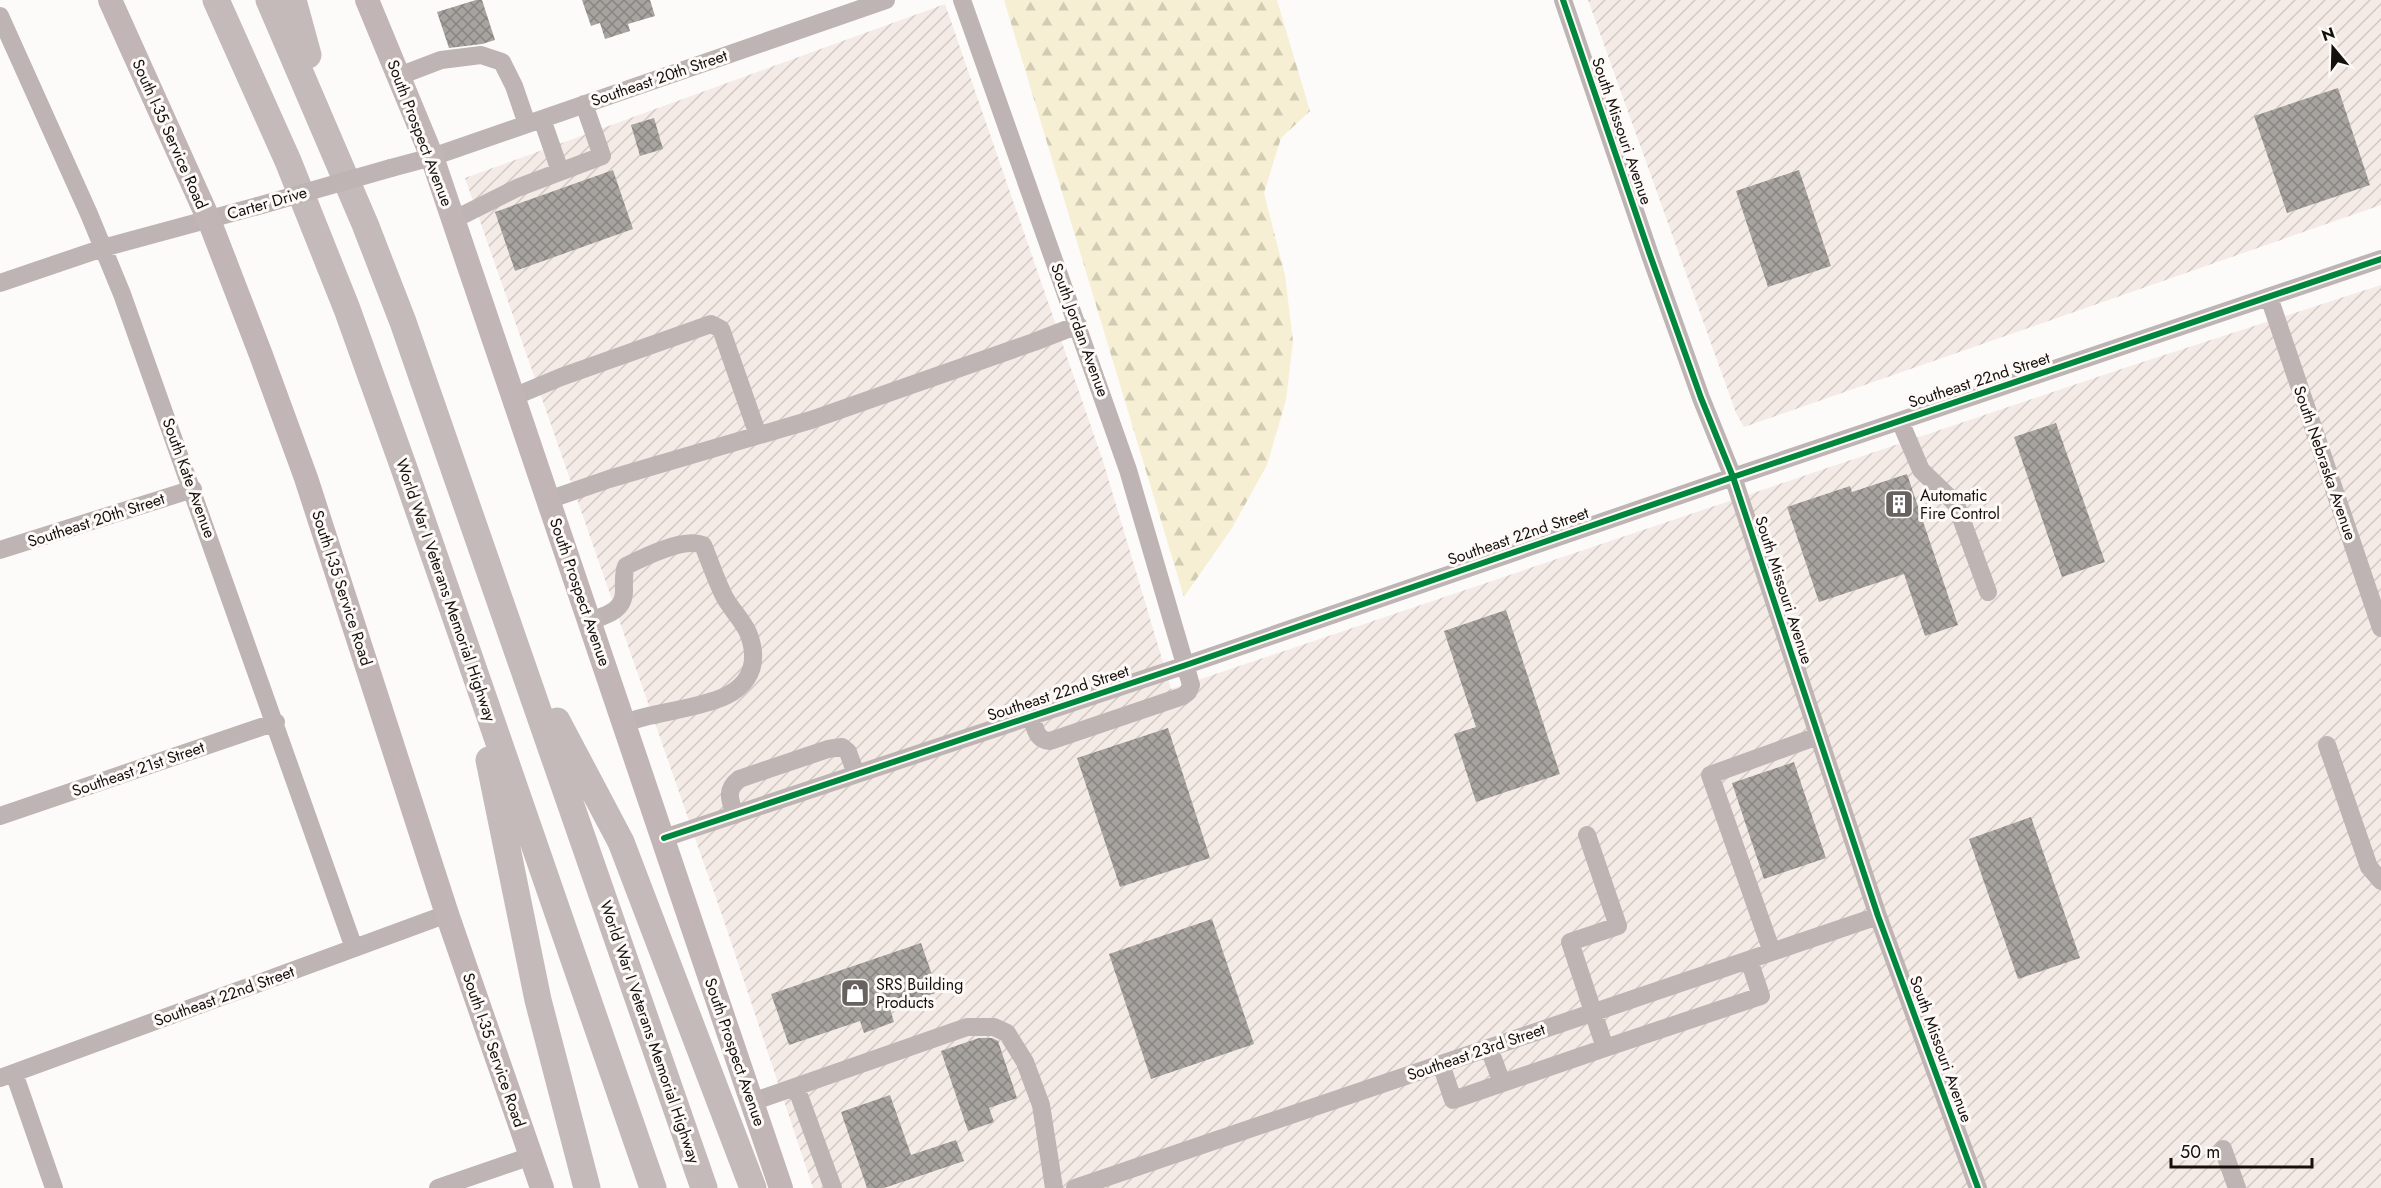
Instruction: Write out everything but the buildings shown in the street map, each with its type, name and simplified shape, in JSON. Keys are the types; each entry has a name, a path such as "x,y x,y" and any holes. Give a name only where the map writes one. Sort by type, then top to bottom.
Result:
{"highway":[{"name":"World War I Veterans Memorial Highway","path":"216,0 288,161 347,309 652,1188"},
{"name":"World War I Veterans Memorial Highway","path":"269,0 331,143 403,322 704,1188"},
{"path":"293,0 331,143"},
{"path":"517,646 621,842 753,1188"},
{"path":"468,656 538,1000 587,1188"}],"main road":[{"name":"South I-35 Service Road","path":"110,0 209,220 306,478 447,914 542,1188"},
{"name":"South Prospect Avenue","path":"367,0 432,157 781,1188"}],"street":[{"name":"Southeast 20th Street","path":"432,157 886,0"},
{"name":"South Jordan Avenue","path":"962,0 1132,480 1191,685 1183,696 1050,741 1043,741 1039,738 1031,716"},
{"name":"South Missouri Avenue","path":"1563,0 1658,277 1732,477 1878,916 1978,1188"},
{"name":"South Kate Avenue","path":"0,16 104,248 193,489 354,948"},
{"path":"399,76 441,60 482,55 502,62 560,171"},
{"path":"453,220 518,188 602,156 584,104"},
{"name":"Carter Drive","path":"0,283 104,248 432,157"},
{"name":"Southeast 22nd Street","path":"664,838 1186,665 1732,477 2381,259"},
{"name":"South Nebraska Avenue","path":"2270,297 2381,628"},
{"path":"513,397 711,324 722,329 758,435"},
{"path":"548,500 609,479 811,420 1078,324"},
{"path":"1900,421 1921,470 1956,504 1988,592"},
{"name":"Southeast 20th Street","path":"0,550 193,489"},
{"path":"590,621 612,612 621,605 624,595 623,575 626,566 685,543 698,543 703,545 725,598 749,634 754,658 751,675 734,692 712,702 645,716 624,723"},
{"name":"Southeast 21st Street","path":"0,816 276,722"},
{"path":"1772,952 1710,775 1818,736"},
{"path":"2327,745 2369,867 2381,881"},
{"path":"735,815 728,794 739,778 828,749 842,747 848,752 856,774"},
{"path":"1587,835 1618,926 1570,942 1605,1048"},
{"name":"Southeast 22nd Street","path":"7,1075 447,914"},
{"name":"Southeast 23rd Street","path":"1075,1188 1878,916"},
{"path":"1441,1064 1453,1100 1761,996 1749,960"},
{"path":"752,1102 967,1027 994,1027 1007,1033 1025,1062 1041,1105 1054,1188"},
{"path":"1489,1048 1502,1083"},
{"path":"7,1075 54,1188"},
{"path":"796,1087 833,1188"},
{"path":"2223,1149 2237,1188"},
{"path":"438,1188 531,1156"}],"shaded area":[{"path":"1588,0 2381,0 2381,205 1744,427 1736,413"},
{"path":"945,4 1103,461 1171,689 2127,367 2381,285 2381,1188 813,1188 725,924 465,178"}],"green space":[{"path":"1004,0 1277,0 1310,111 1281,138 1264,193 1285,275 1293,341 1286,400 1267,465 1232,528 1184,597"}],"cycle path":[{"path":"1563,0 1650,255 1701,398 1733,477 1878,916 1978,1188"},
{"path":"664,838 1186,665 1733,477 2381,259"}],"place":[{"name":"Automatic Fire Control","path":"1899,504"},
{"name":"SRS Building Products","path":"855,993"}]}
